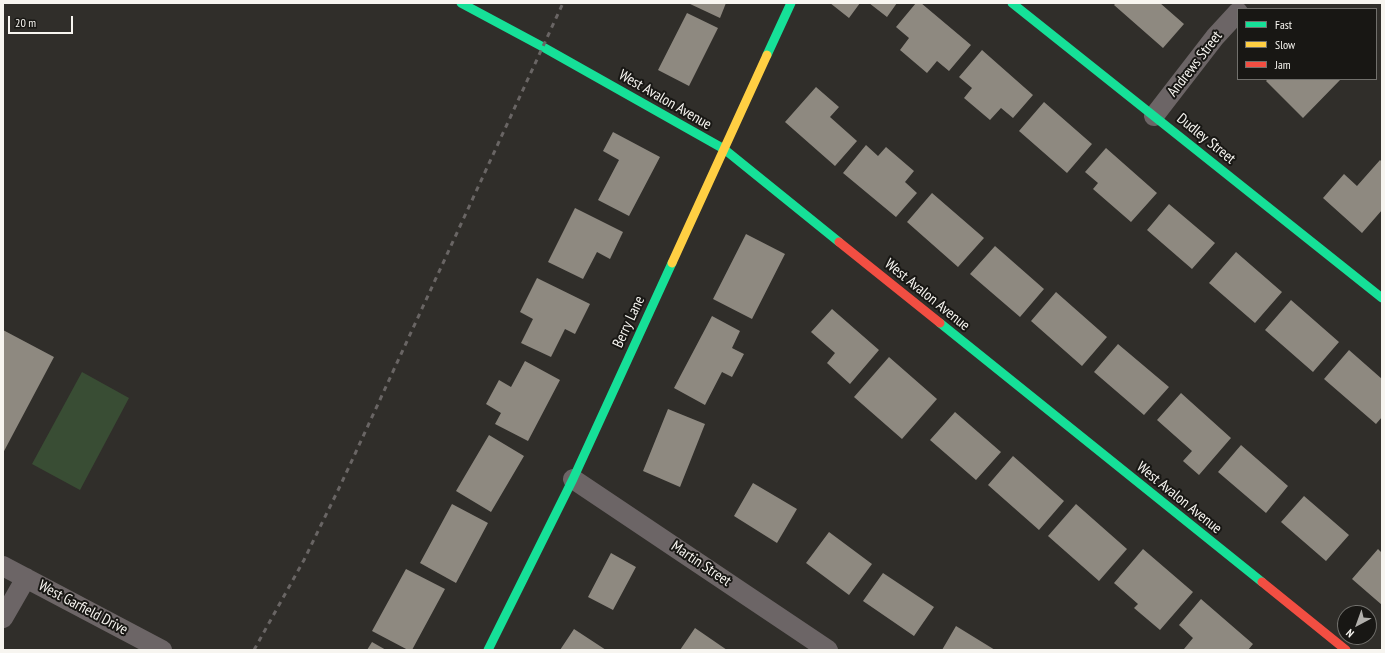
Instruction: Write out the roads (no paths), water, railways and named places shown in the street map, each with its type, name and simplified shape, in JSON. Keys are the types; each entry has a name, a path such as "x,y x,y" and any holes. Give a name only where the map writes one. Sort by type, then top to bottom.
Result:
{"street":[{"name":"West Avalon Avenue","path":"461,3 544,47 724,149 1346,650"},
{"name":"Berry Lane","path":"488,650 573,479 791,3"},
{"name":"Dudley Street","path":"1012,3 1382,298"},
{"name":"Andrews Street","path":"1154,116 1215,37 1237,13"},
{"name":"Martin Street","path":"573,479 828,650"},
{"name":"West Garfield Drive","path":"3,566 162,650"},
{"path":"3,618 26,578"}],"railway":[{"path":"254,650 304,560 342,482 563,3"}]}
